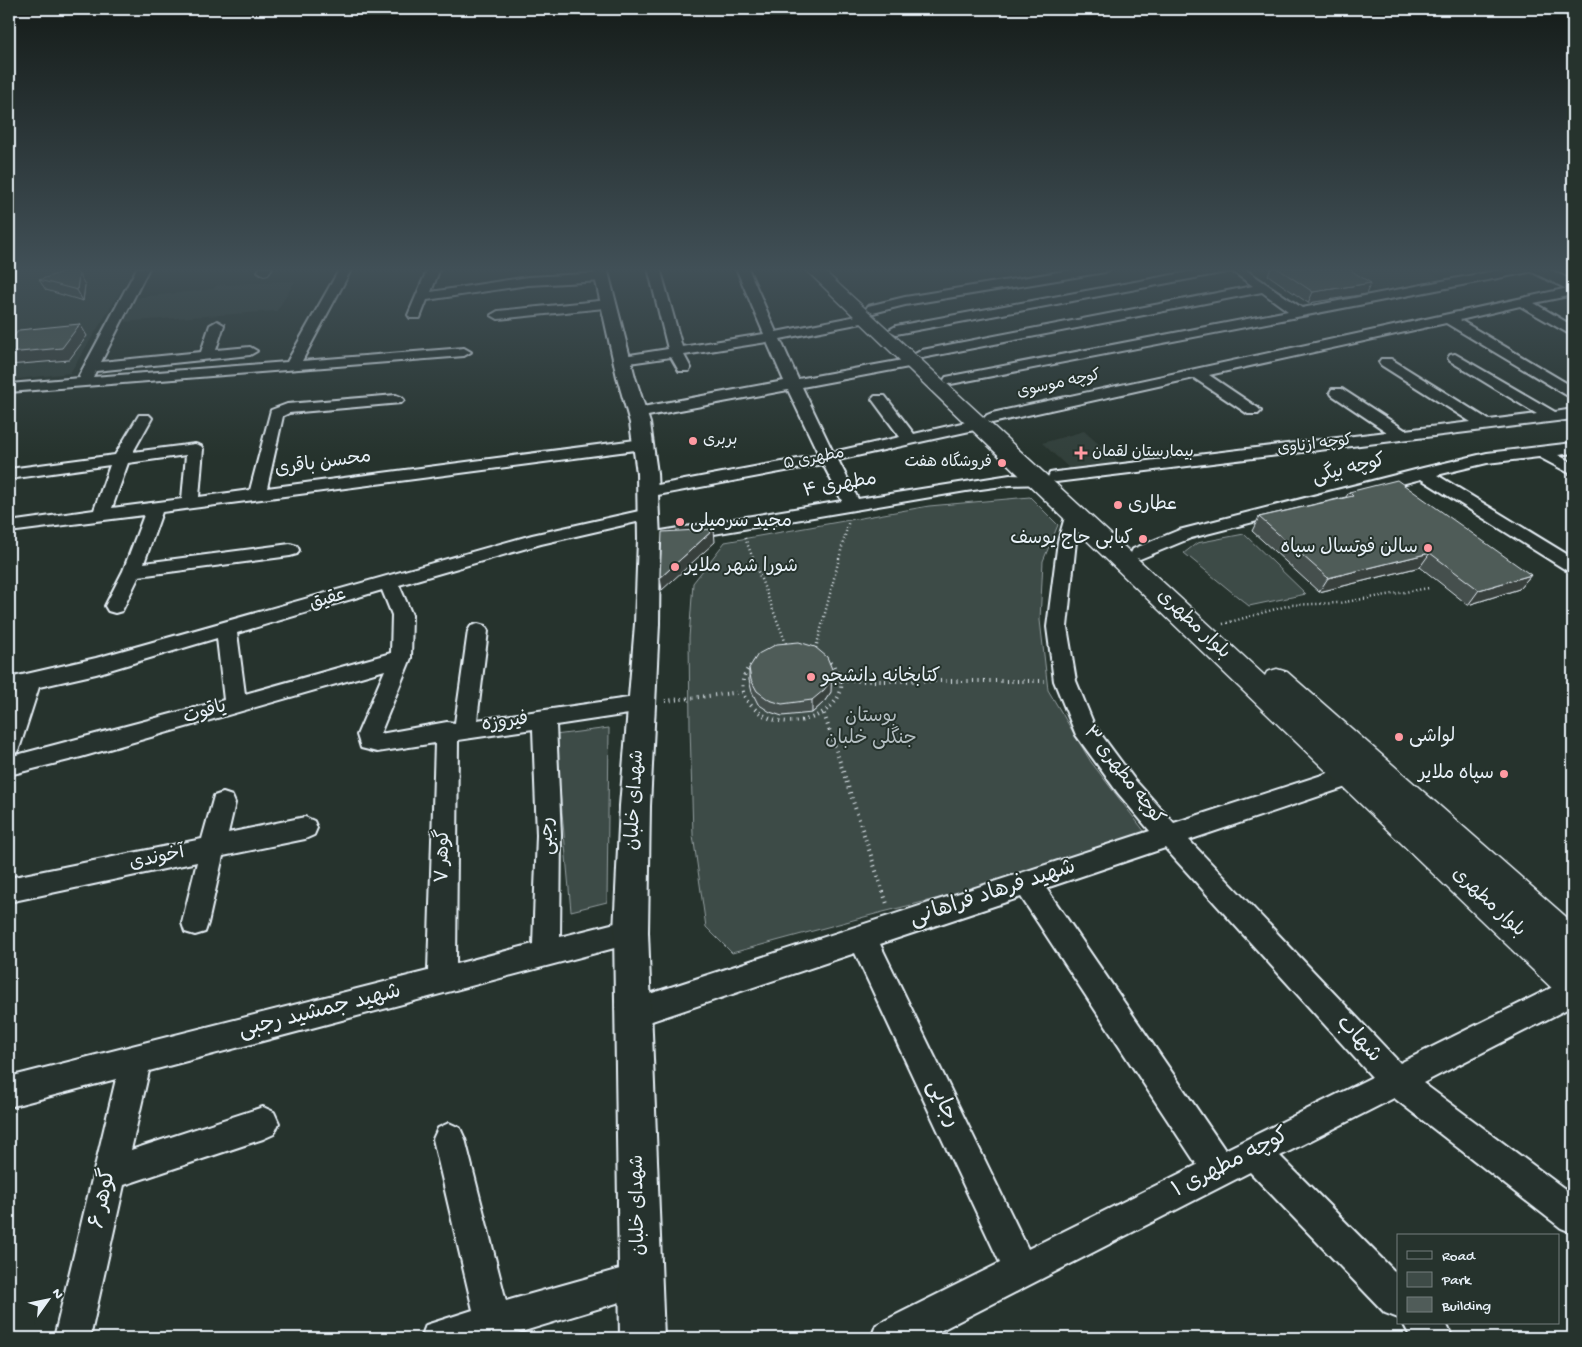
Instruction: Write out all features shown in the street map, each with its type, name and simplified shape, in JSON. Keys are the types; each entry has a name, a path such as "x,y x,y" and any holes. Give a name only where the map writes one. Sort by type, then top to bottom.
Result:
{"main road":[{"name":"بلوار مطهری","path":"888,331 1047,478 1140,553 1573,946"},
{"name":"بلوار مطهری","path":"897,331 918,358 951,380 986,421"},
{"name":"بلوار مطهری","path":"1047,478 1071,510 1573,983"}],"street":[{"path":"83,382 109,331"},
{"path":"207,355 215,331"},
{"path":"292,366 311,331"},
{"name":"شهدای خلبان","path":"615,331 637,413 643,444 648,515 647,624 635,806 631,932 642,1338"},
{"path":"670,331 676,352 684,368"},
{"path":"768,331 827,458 853,506"},
{"path":"622,360 771,337 797,331"},
{"path":"637,413 793,386 1053,331"},
{"path":"951,380 1207,331"},
{"name":"کوچه موسوی","path":"986,421 1389,331"},
{"path":"1469,331 1573,393"},
{"path":"90,367 250,351"},
{"path":"9,388 464,352"},
{"path":"1455,358 1553,417"},
{"path":"1386,362 1487,425"},
{"path":"1196,373 1253,411"},
{"path":"1337,392 1402,435"},
{"path":"880,399 910,440"},
{"path":"257,494 276,412 287,409 396,400"},
{"name":"کوچه ازناوی","path":"1047,478 1573,414"},
{"path":"101,515 121,459 144,418"},
{"name":"مطهری ۵","path":"648,515 827,458 986,421"},
{"name":"محسن باقری","path":"9,527 643,444"},
{"name":"کوچه بیگی","path":"1140,553 1185,534 1423,473 1487,458 1573,448"},
{"path":"9,474 195,449 190,503"},
{"path":"1542,452 1573,470"},
{"path":"1423,473 1573,566"},
{"name":"مطهری ۴","path":"648,515 741,525 966,486 1010,480 1047,478"},
{"path":"116,606 132,571 156,508"},
{"name":"کوچه مطهری ۳","path":"1071,510 1074,517 1067,540 1057,627 1065,681 1084,729 1126,786 1170,836"},
{"name":"عقیق","path":"19,684 96,666 538,539 648,515"},
{"path":"132,571 290,550"},
{"path":"388,583 402,615 401,658"},
{"path":"226,629 235,704"},
{"name":"گوهر ۷","path":"442,981 456,730 478,632"},
{"name":"فیروزه","path":"401,658 368,735 369,742 377,743 642,704"},
{"name":"یاقوت","path":"9,766 401,658"},
{"path":"9,746 19,684"},
{"name":"رجبی","path":"544,718 549,835 546,954"},
{"name":"شهید فرهاد فراهانی","path":"634,1012 1353,775"},
{"path":"194,923 223,803"},
{"name":"آخوندی","path":"9,890 305,828"},
{"name":"شهاب","path":"1170,836 1396,1081 1573,1216"},
{"path":"1027,883 1219,1170"},
{"name":"شهید جمشید رجبی","path":"9,1092 631,932"},
{"name":"رجایی","path":"862,937 1021,1271"},
{"name":"کوچه مطهری ۱","path":"889,1338 1573,991"},
{"name":"گوهر ۶","path":"72,1338 136,1060"},
{"path":"109,1174 263,1123"},
{"path":"449,1139 494,1322"},
{"path":"1254,1153 1397,1299"},
{"path":"439,1338 641,1280"},
{"path":"1422,1324 1435,1338"}],"path":[{"path":"815,653 853,506"},
{"path":"741,525 788,648"},
{"path":"1218,625 1290,605 1339,603 1429,588"},
{"path":"788,648 802,649 815,653 832,664 841,681 838,699 824,714 811,720 796,722 774,720 755,711 746,702 742,692 741,681 745,671 752,662 774,650 788,648"},
{"path":"841,681 1065,681"},
{"path":"642,704 742,692"},
{"path":"824,714 895,926"}],"shaded area":[{"path":"9,331 96,331 70,373 9,380"},
{"name":"بیمارستان لقمان","path":"1084,431 1120,463 1071,470 1042,443"}],"green space":[{"name":"بوستان جنگلی خلبان","path":"1030,497 1058,525 1043,561 1040,620 1048,690 1091,762 1148,836 1007,881 732,953 706,927 693,835 689,638 693,583 725,542 929,506"},
{"path":"1244,534 1306,594 1249,606 1184,553 1197,543"},
{"path":"609,728 607,902 571,911 555,735"}],"building":[{"path":"18,331 75,331 62,348 9,353 9,342"},
{"path":"1397,480 1531,575 1479,590 1430,553 1328,578 1259,517 1353,496 1349,492"},
{"path":"714,529 660,578 662,532"},
{"path":"799,642 815,647 827,657 832,669 831,680 824,690 812,700 782,704 769,700 757,691 751,680 749,668 758,654 777,644"}],"place":[{"name":"بربری","path":"693,441"},
{"name":"بیمارستان لقمان","path":"1081,453"},
{"name":"فروشگاه هفت","path":"1002,463"},
{"name":"عطاری","path":"1118,505"},
{"name":"مجید سرمیلی","path":"680,522"},
{"name":"کبابی حاج یوسف","path":"1143,539"},
{"name":"سالن فوتسال سپاه","path":"1428,548"},
{"name":"شورا شهر ملایر","path":"675,567"},
{"name":"کتابخانه دانشجو","path":"811,677"},
{"name":"لواشی","path":"1399,737"},
{"name":"سپاه ملایر","path":"1504,774"}]}
